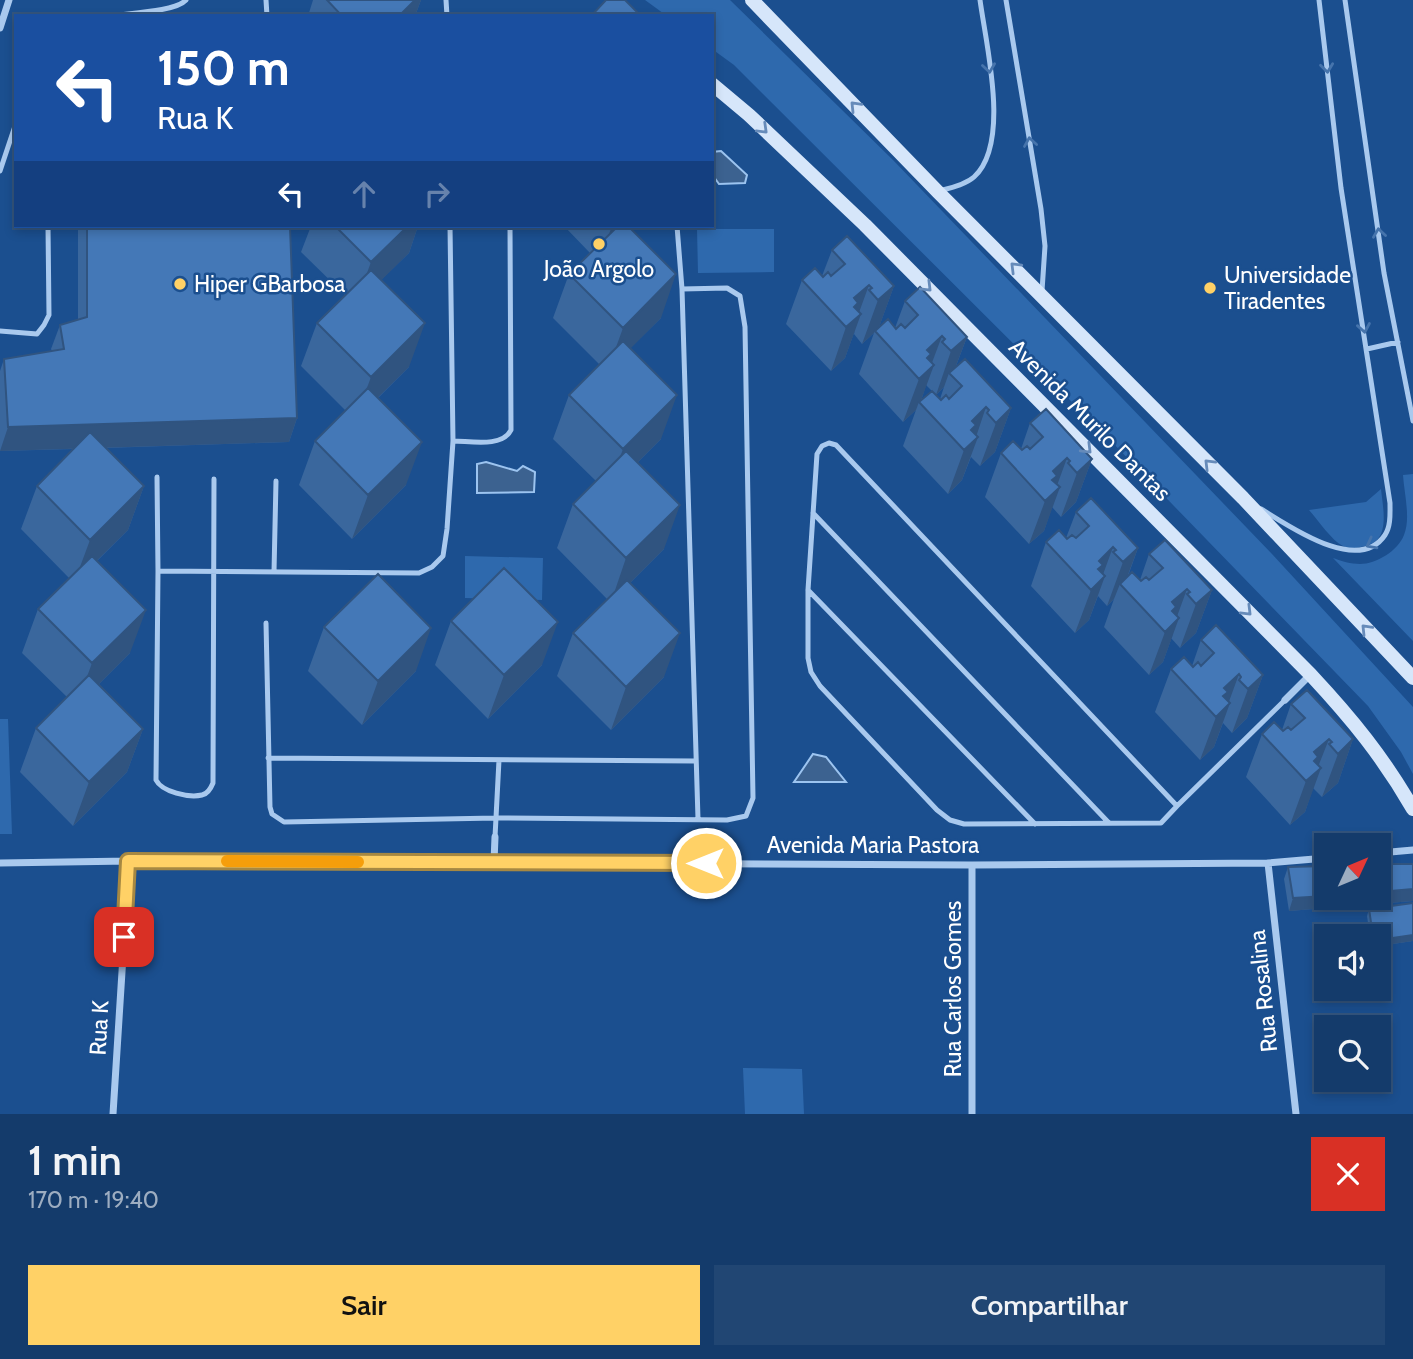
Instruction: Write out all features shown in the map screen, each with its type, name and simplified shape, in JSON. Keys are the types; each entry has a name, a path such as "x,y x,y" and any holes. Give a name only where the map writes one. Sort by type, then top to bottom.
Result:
{"main road":[{"path":"752,0 938,192 1243,498 1413,678"},
{"name":"Avenida Murilo Dantas","path":"714,86 749,115 865,225 1311,675 1356,723 1390,769 1413,809"}],"street":[{"path":"0,28 9,0"},
{"path":"1285,700 1311,675"},
{"path":"494,862 495,837"},
{"path":"1391,852 1413,850"},
{"name":"Avenida Maria Pastora","path":"0,863 128,861 971,865 1268,863 1314,859"},
{"name":"Rua K","path":"113,1114 128,861"},
{"name":"Rua Rosalina","path":"1268,863 1296,1114"},
{"name":"Rua Carlos Gomes","path":"971,865 972,1114"}],"lane":[{"path":"125,14 170,8 182,5 186,0"},
{"path":"938,192 974,177 987,156 995,130 995,105 979,0"},
{"path":"1006,0 1041,209 1045,246 1042,294"},
{"path":"1243,498 1293,528 1343,550 1372,547 1385,536 1389,526 1391,503 1341,188 1320,0"},
{"path":"1346,0 1384,273 1413,421"},
{"path":"0,171 14,129"},
{"path":"0,331 37,334 44,326 49,315 48,228"},
{"path":"158,571 419,573 432,567 443,556 453,441 450,228"},
{"path":"453,441 500,441 507,437 511,430 510,228"},
{"path":"677,228 682,289 698,819"},
{"path":"266,624 270,807 272,814 284,822 496,818 727,820 746,816 753,798 745,327 740,296 727,288 682,289"},
{"path":"1367,349 1398,342"},
{"path":"1177,806 845,455 835,445 829,443 822,446 817,454 808,590 808,659 811,673 820,686 937,810 950,820 964,824 1161,822 1285,700"},
{"path":"157,477 156,779 160,787 168,792 203,795 210,790 213,783 214,479"},
{"path":"274,572 276,481"},
{"path":"813,513 1109,823"},
{"path":"808,590 1035,824"},
{"path":"268,758 695,761"},
{"path":"495,837 499,760"}],"shaded area":[{"path":"645,0 730,0 893,160 1272,554 1413,707 1413,774 1401,752 1368,706 1109,439 734,65 714,50 714,14 664,14"},
{"path":"721,151 747,175 745,183 719,184 714,177 714,152"},
{"path":"697,229 774,229 774,272 698,273"},
{"path":"486,462 517,471 523,466 535,472 534,492 477,493 477,464"},
{"path":"1413,474 1413,641 1333,558 1360,564 1373,562 1397,546 1404,535 1407,521 1403,475"},
{"path":"1381,489 1384,515 1382,531 1379,538 1365,546 1351,548 1339,543 1309,510 1366,502"},
{"path":"465,556 543,558 542,600 465,598"},
{"path":"0,719 8,719 12,834 0,834"},
{"path":"813,754 826,757 846,782 794,782"},
{"path":"743,1068 802,1069 804,1114 745,1114"}],"building":[{"path":"327,0 415,0 401,14 340,14"},
{"path":"606,0 625,0 639,14 593,14"},
{"name":"Hiper GBarbosa","path":"87,228 290,228 297,418 8,427 4,359 64,349 60,325 87,317"},
{"path":"337,228 406,228 371,262"},
{"path":"616,228 630,228 676,274 623,328 569,274"},
{"path":"847,236 894,286 878,300 869,290 872,288 869,285 854,298 858,303 854,307 861,314 846,327 802,280 815,268 823,277 828,272 831,276 845,264 832,250"},
{"path":"371,270 425,323 371,377 317,323"},
{"path":"920,287 967,337 951,351 942,342 945,339 942,336 927,350 931,354 927,358 934,365 919,379 875,331 888,319 896,329 901,324 905,328 918,315 905,301"},
{"path":"623,341 677,395 623,449 569,395"},
{"path":"965,359 1011,408 996,423 987,413 989,410 986,407 972,421 976,425 971,430 978,437 964,450 919,402 932,391 941,400 946,395 949,399 962,386 949,373"},
{"path":"368,388 422,442 368,495 315,441"},
{"path":"1046,409 1092,459 1077,473 1067,458 1053,471 1057,476 1052,480 1060,487 1045,501 1001,453 1013,441 1022,450 1027,446 1030,449 1043,437 1030,423"},
{"path":"90,432 144,486 90,540 37,486"},
{"path":"626,451 680,505 626,558 573,504"},
{"path":"1091,498 1138,548 1123,562 1113,552 1116,550 1113,547 1099,561 1103,565 1098,569 1105,576 1091,590 1046,542 1059,530 1067,539 1072,535 1076,538 1089,526 1076,512"},
{"path":"1165,540 1212,590 1196,604 1187,594 1190,592 1187,589 1172,602 1176,607 1172,611 1179,618 1165,632 1120,584 1132,572 1141,581 1146,577 1149,580 1163,568 1149,554"},
{"path":"92,556 146,610 92,663 38,609"},
{"path":"504,568 558,622 504,675 451,621"},
{"path":"378,574 431,628 378,681 324,627"},
{"path":"627,580 680,633 626,687 573,633"},
{"path":"1216,625 1263,675 1248,689 1239,680 1239,674 1224,688 1228,692 1223,696 1230,703 1216,717 1171,669 1184,657 1193,667 1198,662 1201,666 1214,653 1201,640"},
{"path":"89,675 143,729 89,782 36,728"},
{"path":"1307,690 1353,739 1338,754 1329,744 1332,742 1329,739 1314,752 1318,757 1314,761 1321,768 1306,781 1262,734 1274,722 1283,731 1288,727 1291,730 1305,718 1291,704"},
{"path":"1391,864 1413,864 1413,889 1391,891"},
{"path":"1314,866 1314,897 1293,898 1288,867"},
{"path":"1413,903 1413,935 1391,938 1391,924 1371,924 1369,910 1391,910 1391,906"}],"slow traffic":[{"path":"227,861 358,862"}],"place":[{"name":"João Argolo","path":"599,244"},
{"name":"Hiper GBarbosa","path":"180,284"},
{"name":"Universidade Tiradentes","path":"1210,288"}],"route":[{"path":"124,937 128,861 706,863"}]}
